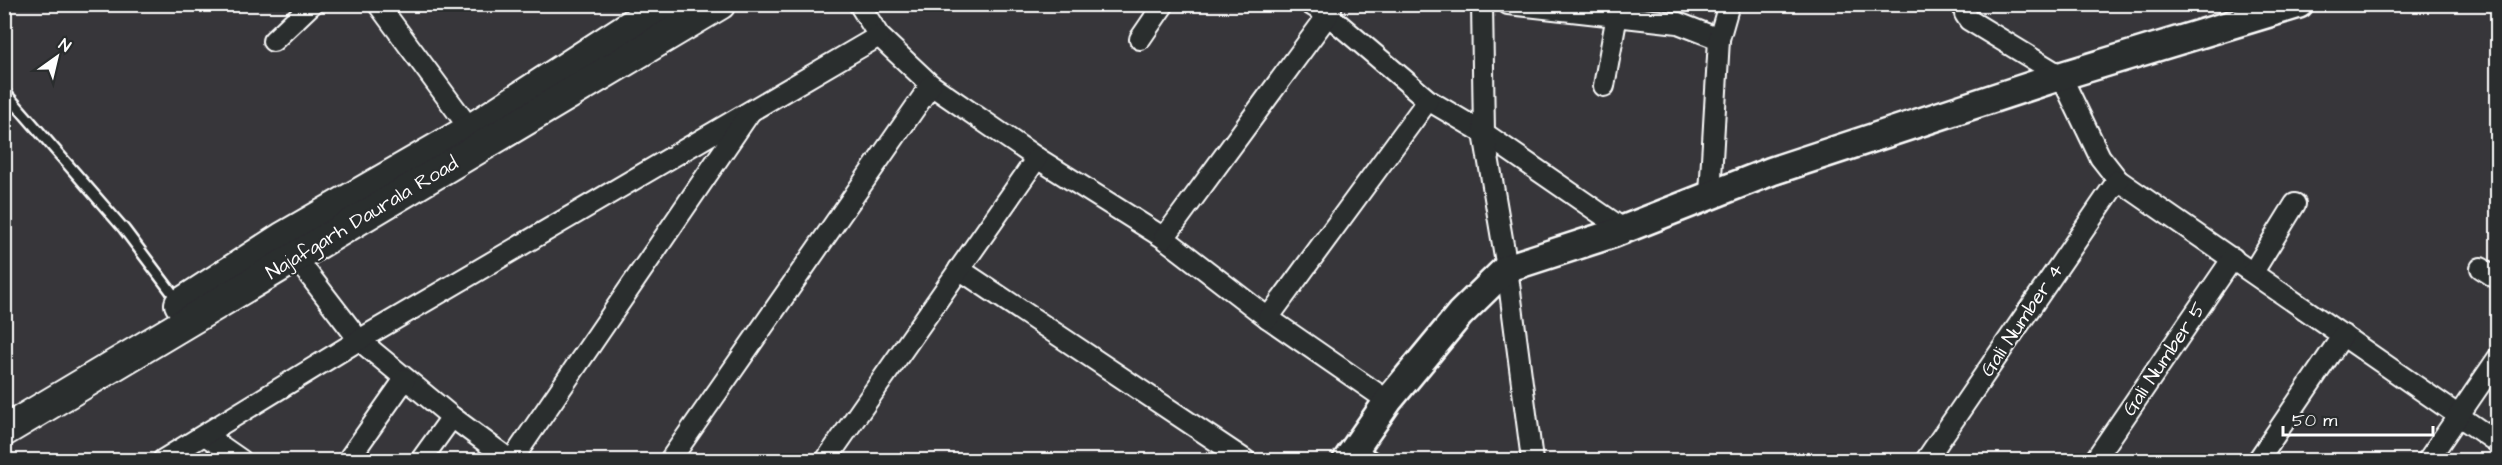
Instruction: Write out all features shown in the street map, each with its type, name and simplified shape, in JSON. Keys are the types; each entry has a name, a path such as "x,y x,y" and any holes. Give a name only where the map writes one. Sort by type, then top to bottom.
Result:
{"main road":[{"name":"Najafgarh Daurala Road","path":"477,138 663,4"},
{"name":"Najafgarh Daurala Road","path":"4,431 288,248 477,138 720,4"},
{"name":"Najafgarh Daurala Road","path":"4,409 180,304 288,248"}],"street":[{"path":"273,41 312,4"},
{"path":"378,4 477,138"},
{"path":"858,4 879,36 931,84 1037,158 1164,238 1268,318 1388,401"},
{"path":"1140,39 1164,4"},
{"path":"1310,4 1330,10 1428,100 1484,133 1623,230"},
{"path":"1482,4 1484,133 1508,268 1532,460"},
{"path":"1508,4 1618,10 1678,23 1719,39"},
{"path":"1710,194 1719,39 1729,4"},
{"path":"1966,4 1965,14 1969,20 2061,76 2100,157 2118,180 2498,443"},
{"path":"1360,456 1388,401 1460,314 1508,268 1623,230 1710,194 1784,167 2061,76 2299,4"},
{"path":"1164,238 1330,10"},
{"path":"1604,86 1618,10"},
{"path":"164,460 359,339 879,36"},
{"path":"670,460 931,84"},
{"path":"1268,318 1428,100"},
{"path":"288,248 359,339 452,417 511,460 753,108"},
{"path":"826,460 1037,158"},
{"name":"Gali Number 4","path":"1926,460 2118,180"},
{"path":"2253,272 2295,204"},
{"name":"Gali Number 5","path":"2095,460 2233,258"},
{"path":"2481,268 2498,279"},
{"path":"959,269 1245,460"},
{"path":"2258,460 2343,335"},
{"path":"2428,460 2498,358"},
{"path":"348,460 405,379"},
{"path":"420,460 452,417"},
{"path":"205,435 241,460"}],"lane":[{"path":"4,91 124,229 180,304"}]}
